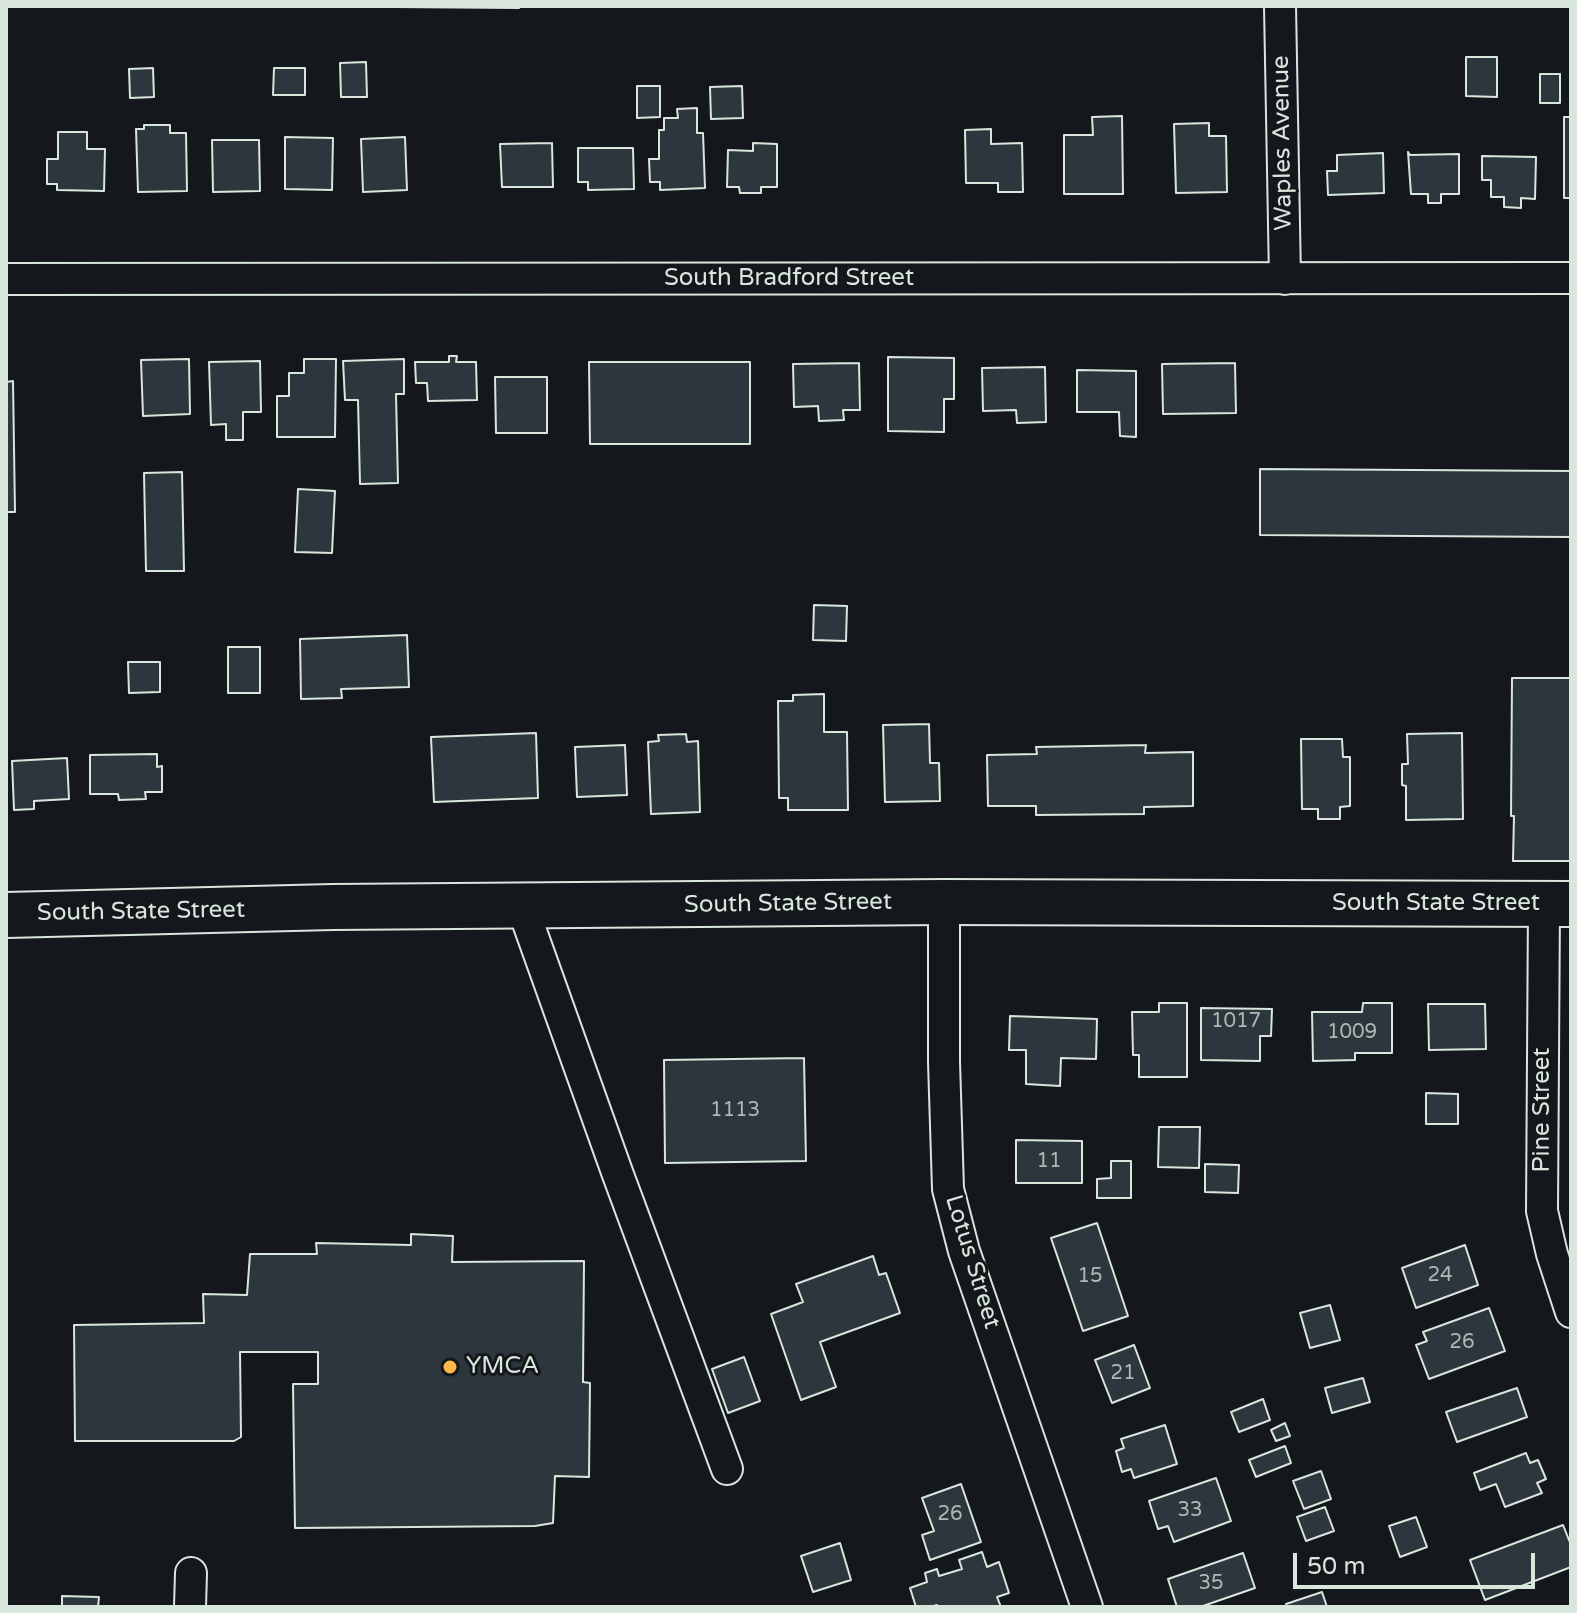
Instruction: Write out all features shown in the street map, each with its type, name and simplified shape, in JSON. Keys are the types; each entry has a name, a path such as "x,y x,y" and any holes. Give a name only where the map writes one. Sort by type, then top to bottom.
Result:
{"main road":[{"name":"South State Street","path":"6,915 333,907 944,902 1558,904"}],"street":[{"name":"Waples Avenue","path":"1280,6 1285,279"},
{"name":"South Bradford Street","path":"6,279 1571,278"},
{"name":"Lotus Street","path":"944,902 948,1189 964,1251 1087,1607"},
{"name":"Pine Street","path":"1558,904 1542,1211 1571,1312"},
{"path":"522,906 727,1469"},
{"path":"190,1607 191,1573"}],"building":[{"path":"519,6 519,8 395,7"},
{"path":"1466,57 1497,57 1497,97 1466,96"},
{"path":"366,62 367,97 341,97 340,63"},
{"path":"153,68 154,97 130,98 129,69"},
{"path":"274,68 305,68 305,95 273,95"},
{"path":"1540,74 1560,74 1560,103 1540,103"},
{"path":"637,86 660,86 660,117 637,118"},
{"path":"742,86 743,118 711,119 710,87"},
{"path":"697,108 697,133 703,133 705,188 660,190 660,182 650,182 649,159 659,159 659,130 664,130 664,118 678,118 677,109"},
{"path":"1122,116 1123,194 1064,194 1064,135 1093,135 1092,117"},
{"path":"1564,117 1571,117 1571,198 1564,198"},
{"path":"1209,123 1209,136 1226,136 1227,192 1176,193 1174,124"},
{"path":"144,125 170,125 170,133 186,133 187,191 138,192 136,129 144,129"},
{"path":"991,129 991,144 1022,143 1023,192 998,192 998,183 966,183 965,130"},
{"path":"58,132 87,132 87,149 105,149 104,191 57,190 57,184 47,184 47,159 58,159"},
{"path":"285,137 333,138 332,190 285,189"},
{"path":"405,137 407,190 363,192 361,139"},
{"path":"212,140 259,140 260,191 213,192"},
{"path":"552,143 553,187 502,187 500,144"},
{"path":"753,143 777,144 777,187 761,187 761,193 740,193 739,187 727,187 728,150 753,151"},
{"path":"578,148 633,148 634,189 588,190 588,182 578,182"},
{"path":"1408,152 1410,155 1459,154 1459,194 1441,194 1441,203 1428,203 1428,194 1411,194"},
{"path":"1383,153 1384,193 1328,195 1327,171 1337,171 1337,155"},
{"path":"1482,156 1536,157 1535,199 1521,198 1521,208 1504,207 1504,197 1491,197 1491,180 1482,180"},
{"path":"449,356 457,356 456,362 476,362 477,400 428,401 427,383 416,383 415,362 449,362"},
{"path":"888,357 954,358 954,399 944,399 944,432 888,431"},
{"path":"189,359 190,414 143,416 141,360"},
{"path":"304,359 336,359 335,437 277,437 277,396 289,396 289,373 304,373"},
{"path":"404,359 404,394 396,394 398,483 360,484 358,400 345,400 343,361"},
{"path":"260,361 261,412 243,412 243,440 226,440 226,424 211,425 209,362"},
{"path":"589,362 750,362 750,444 590,444"},
{"path":"859,363 860,410 843,410 844,420 819,421 818,406 794,407 793,364"},
{"path":"1235,363 1236,413 1163,414 1162,364"},
{"path":"1045,367 1046,422 1017,423 1016,410 983,411 982,368"},
{"path":"1077,370 1136,371 1136,437 1120,436 1119,412 1077,412"},
{"path":"495,377 547,377 547,433 496,433"},
{"path":"13,381 15,512 6,512 6,382"},
{"path":"1260,469 1571,471 1571,537 1260,535"},
{"path":"182,472 184,571 146,571 144,473"},
{"path":"298,489 335,491 332,553 295,552"},
{"path":"814,605 847,606 846,641 813,640"},
{"path":"407,635 409,687 341,689 342,698 301,699 300,639"},
{"path":"228,647 260,647 260,693 228,693"},
{"path":"128,662 160,662 160,692 129,693"},
{"path":"1512,678 1571,678 1571,861 1513,861"},
{"path":"824,694 824,732 847,732 848,810 788,810 788,798 779,798 778,701 793,701 793,695"},
{"path":"929,724 930,763 939,763 940,801 885,802 883,725"},
{"path":"536,733 538,798 434,802 431,737"},
{"path":"1462,733 1463,819 1406,820 1406,786 1402,785 1402,764 1408,764 1407,734"},
{"path":"686,734 687,742 698,741 700,812 651,814 648,742 659,741 658,735"},
{"path":"1301,739 1342,739 1343,757 1350,757 1350,806 1340,807 1340,819 1318,819 1318,809 1302,809"},
{"path":"625,745 627,795 577,797 575,747"},
{"path":"1146,745 1145,753 1193,752 1193,806 1144,807 1144,814 1036,815 1036,806 988,806 987,755 1037,754 1036,747"},
{"path":"157,754 157,767 162,766 162,792 145,792 146,799 119,800 118,794 90,794 90,755"},
{"path":"67,758 69,799 34,801 34,809 14,810 12,761"},
{"path":"1159,1003 1187,1003 1187,1077 1139,1077 1139,1055 1133,1055 1132,1012 1159,1012"},
{"path":"1363,1003 1392,1003 1392,1053 1355,1053 1355,1060 1313,1061 1312,1012 1362,1012"},
{"path":"1428,1004 1485,1004 1486,1049 1429,1050"},
{"path":"1201,1008 1272,1009 1271,1036 1260,1036 1260,1061 1201,1060"},
{"path":"1010,1016 1097,1019 1096,1059 1061,1058 1060,1086 1026,1084 1026,1050 1009,1050"},
{"path":"804,1058 806,1161 665,1163 664,1060"},
{"path":"1426,1093 1458,1094 1458,1124 1426,1124"},
{"path":"1159,1127 1200,1127 1199,1168 1158,1167"},
{"path":"1016,1140 1082,1141 1082,1183 1016,1183"},
{"path":"1111,1161 1131,1161 1131,1198 1097,1198 1097,1179 1111,1178"},
{"path":"1205,1164 1239,1165 1238,1193 1205,1192"},
{"path":"1097,1223 1128,1316 1083,1331 1051,1238"},
{"name":"YMCA","path":"411,1234 453,1236 452,1262 584,1261 583,1382 590,1383 589,1477 555,1476 553,1523 535,1526 295,1528 293,1384 318,1384 318,1352 240,1352 241,1437 234,1441 75,1441 74,1325 204,1323 203,1294 247,1295 250,1254 317,1254 316,1243 411,1245"},
{"path":"1465,1245 1478,1285 1416,1308 1402,1268"},
{"path":"873,1256 879,1275 886,1273 900,1313 820,1342 836,1387 801,1400 771,1314 803,1302 796,1284"},
{"path":"1330,1305 1340,1340 1310,1348 1300,1313"},
{"path":"1489,1308 1505,1351 1429,1379 1416,1345 1427,1341 1423,1332"},
{"path":"1134,1345 1150,1388 1112,1403 1095,1360"},
{"path":"744,1357 760,1401 728,1413 712,1369"},
{"path":"1363,1378 1370,1402 1332,1413 1325,1388"},
{"path":"1517,1388 1527,1417 1457,1442 1446,1412"},
{"path":"1263,1399 1270,1420 1239,1432 1231,1412"},
{"path":"1285,1423 1290,1436 1276,1441 1271,1430"},
{"path":"1165,1425 1177,1464 1134,1478 1131,1469 1122,1472 1116,1451 1124,1448 1121,1439"},
{"path":"1285,1446 1291,1463 1256,1477 1249,1460"},
{"path":"1526,1453 1530,1463 1538,1460 1546,1479 1537,1483 1542,1493 1505,1507 1496,1484 1480,1490 1474,1473"},
{"path":"1321,1471 1331,1499 1304,1509 1293,1481"},
{"path":"1216,1478 1231,1521 1174,1542 1168,1526 1158,1529 1149,1501"},
{"path":"961,1484 981,1542 930,1560 922,1535 934,1531 922,1498"},
{"path":"1325,1507 1334,1531 1306,1541 1297,1517"},
{"path":"1416,1517 1427,1547 1400,1557 1389,1526"},
{"path":"1563,1525 1571,1545 1571,1567 1485,1600 1470,1560"},
{"path":"840,1543 851,1580 813,1592 801,1556"},
{"path":"982,1552 987,1567 999,1562 1009,1593 997,1597 1001,1607 916,1607 910,1588 927,1582 925,1573 937,1569 939,1576 962,1569 959,1560"},
{"path":"1243,1553 1255,1588 1200,1607 1177,1607 1168,1579"},
{"path":"1322,1592 1327,1607 1287,1607 1286,1604"},
{"path":"62,1596 99,1597 98,1607 62,1607"}],"place":[{"name":"YMCA","path":"450,1367"}]}
